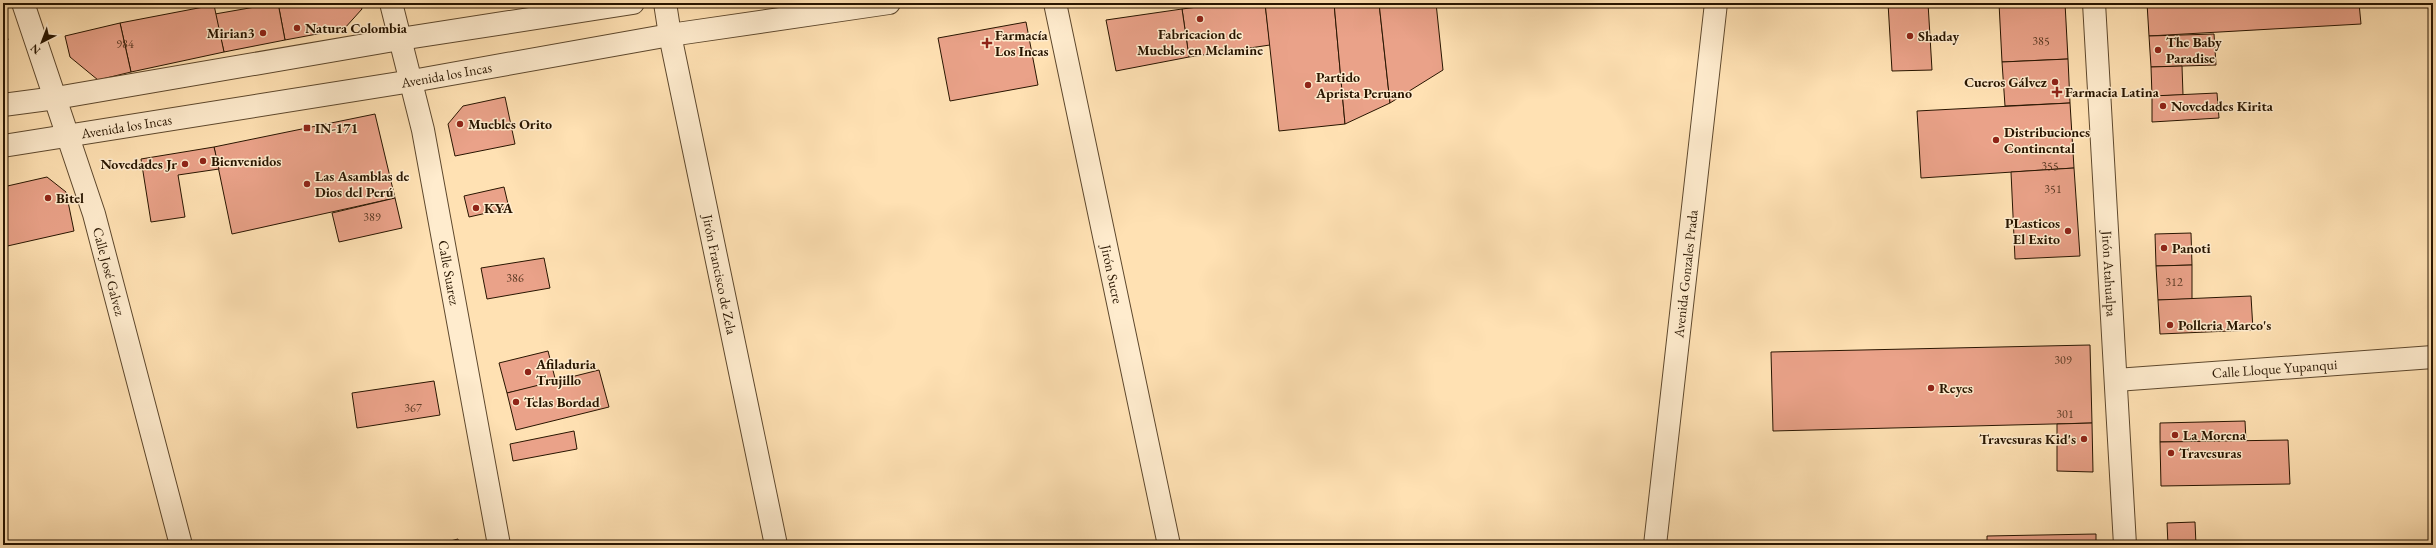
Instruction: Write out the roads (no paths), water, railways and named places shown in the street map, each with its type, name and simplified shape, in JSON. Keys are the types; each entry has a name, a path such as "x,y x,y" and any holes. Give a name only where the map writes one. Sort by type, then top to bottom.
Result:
{"street":[{"name":"Calle José Galvez","path":"23,3 94,214 181,545"},
{"name":"Calle Suarez","path":"391,3 412,81 423,130 499,545"},
{"path":"3,105 56,98 400,39 633,3"},
{"name":"Jirón Francisco de Zela","path":"666,3 670,35 776,545"},
{"name":"Avenida los Incas","path":"3,146 412,81 670,35 889,3"},
{"name":"Jirón Sucre","path":"1055,3 1169,545"},
{"name":"Avenida Gonzales Prada","path":"1655,545 1716,3"},
{"name":"Jirón Atahualpa","path":"2094,3 2125,545"},
{"name":"Calle Lloque Yupanqui","path":"2116,380 2433,357"}],"place":[{"name":"Fabricacion de Muebles en Melamine","path":"1200,19"},
{"name":"Natura Colombia","path":"297,28"},
{"name":"Mirian3","path":"263,33"},
{"name":"Shaday","path":"1910,36"},
{"name":"Farmacía Los Incas","path":"987,43"},
{"name":"The Baby Paradise","path":"2158,50"},
{"name":"Cueros Gálvez","path":"2055,82"},
{"name":"Partido Aprista Peruano","path":"1308,85"},
{"name":"Farmacia Latina","path":"2057,92"},
{"name":"Novedades Kirita","path":"2163,106"},
{"name":"Muebles Orito","path":"460,124"},
{"name":"IN-171","path":"307,128"},
{"name":"Distribuciones Continental","path":"1996,140"},
{"name":"Bienvenidos","path":"203,161"},
{"name":"Novedades Jr","path":"185,164"},
{"name":"Las Asamblas de Dios del Perú","path":"307,184"},
{"name":"Bitel","path":"48,198"},
{"name":"KYA","path":"476,208"},
{"name":"PLasticos El Exito","path":"2068,231"},
{"name":"Panoti","path":"2164,248"},
{"name":"Polleria Marco's","path":"2170,325"},
{"name":"Afiladuria Trujillo","path":"528,372"},
{"name":"Reyes","path":"1931,388"},
{"name":"Telas Bordad","path":"516,402"},
{"name":"La Morena","path":"2175,435"},
{"name":"Travesuras Kid's","path":"2084,439"},
{"name":"Travesuras","path":"2171,453"}]}
